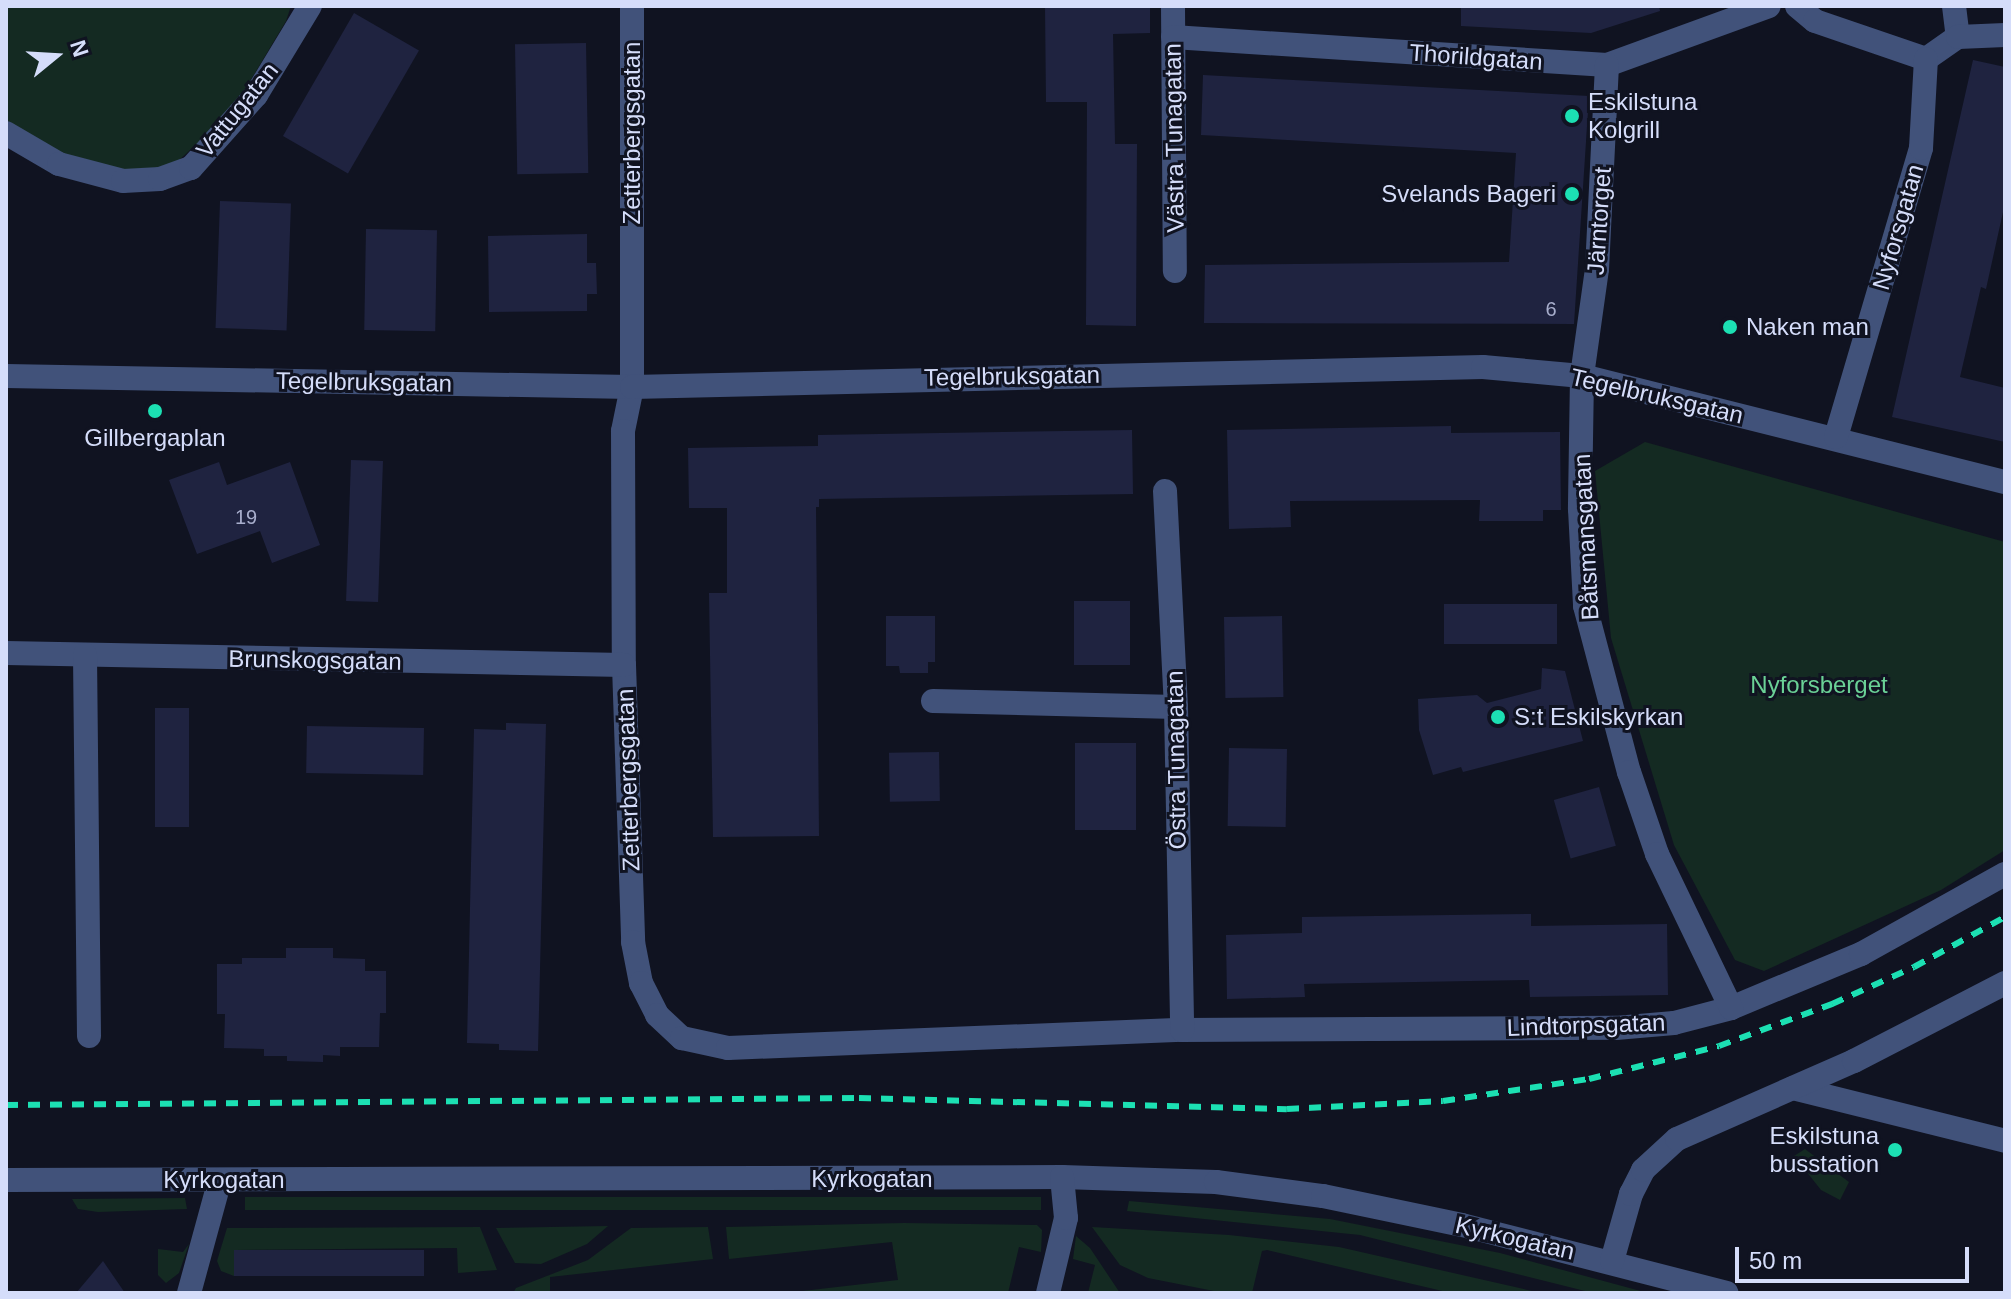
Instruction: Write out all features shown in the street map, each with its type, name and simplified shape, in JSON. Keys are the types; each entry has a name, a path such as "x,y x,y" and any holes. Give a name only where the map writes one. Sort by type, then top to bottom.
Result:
{"street":[{"name":"Vattugatan","path":"6,133 59,164 123,181 160,179 191,168 256,95 310,6"},
{"name":"Zetterbergsgatan","path":"632,6 632,387 623,431 624,665 633,942 641,983 657,1015 682,1038 728,1048 1182,1030"},
{"name":"Västra Tunagatan","path":"1173,6 1175,271"},
{"name":"Thorildgatan","path":"1173,37 1607,65 1769,6"},
{"path":"1797,6 1815,21 1926,59 1958,37 2005,35"},
{"path":"1954,6 1958,37"},
{"name":"Nyforsgatan","path":"1836,437 1921,148 1926,59"},
{"name":"Järntorget","path":"1582,376 1597,269 1607,65"},
{"name":"Tegelbruksgatan","path":"6,376 632,387 1483,367 1582,376 1836,437 2005,482"},
{"name":"Båtsmansgatan","path":"1582,376 1580,509 1585,606 1629,772 1657,854 1731,1008"},
{"name":"Östra Tunagatan","path":"1165,491 1176,707 1182,1030"},
{"name":"Brunskogsgatan","path":"6,653 624,665"},
{"path":"85,655 89,1036"},
{"path":"933,701 1176,707"},
{"name":"Lindtorpsgatan","path":"1182,1030 1616,1028 1674,1023 1731,1008 1861,954 2005,874"},
{"path":"1612,1261 1631,1194 1643,1170 1661,1152 1692,1130 1793,1088 2005,983"},
{"path":"1793,1088 2005,1141"},
{"path":"1048,1293 1066,1218 1062,1177"},
{"name":"Kyrkogatan","path":"6,1180 1062,1177 1216,1182 1323,1196 1612,1261 1726,1293"},
{"path":"189,1293 220,1180"}],"green space":[{"path":"6,6 291,6 286,21 243,93 211,131 178,161 144,175 76,166 6,126"},
{"name":"Nyforsberget","path":"1645,442 2005,542 2005,850 1941,890 1764,971 1735,960 1674,845 1611,638 1595,471"},
{"path":"1805,1149 1849,1182 1840,1200 1821,1190 1794,1156"},
{"path":"245,1197 1041,1197 1041,1210 245,1210"},
{"path":"185,1198 187,1209 98,1212 78,1209 72,1199"},
{"path":"1129,1201 1330,1219 1500,1253 1648,1293 1593,1293 1360,1235 1127,1211"},
{"path":"904,1223 1037,1225 1042,1230 1041,1252 1019,1247 1008,1293 785,1293 898,1280 892,1242 729,1259 726,1227"},
{"path":"608,1226 587,1244 541,1264 515,1263 496,1228"},
{"path":"480,1227 497,1270 458,1273 457,1248 235,1250 234,1276 221,1271 217,1261 227,1228"},
{"path":"708,1227 713,1259 550,1277 550,1293 513,1293 516,1288 588,1260 631,1228"},
{"path":"1092,1227 1229,1235 1339,1247 1541,1293 1451,1293 1267,1250 1262,1251 1252,1293 1224,1293 1148,1278 1120,1265"},
{"path":"1076,1236 1090,1248 1120,1293 1088,1293 1095,1265 1073,1259"},
{"path":"189,1244 179,1273 166,1283 158,1275 158,1249 183,1252"}],"building":[{"path":"1045,6 1150,6 1150,33 1113,34 1115,144 1137,144 1136,326 1086,325 1087,102 1046,102"},
{"path":"1461,6 1659,6 1660,11 1591,33 1461,26"},
{"path":"354,13 419,50 348,173 283,136"},
{"path":"586,43 588,173 517,174 515,44"},
{"path":"1973,60 2005,67 2005,203 1986,289 1981,287 1960,377 2005,388 2005,442 1892,417"},
{"path":"1203,75 1589,96 1574,324 1204,323 1205,265 1509,262 1516,153 1201,135"},
{"path":"220,201 291,203 287,330 216,328"},
{"path":"366,229 437,230 435,331 364,330"},
{"path":"587,234 587,263 596,263 597,294 587,294 587,311 489,312 488,236"},
{"path":"1451,426 1451,433 1560,432 1561,510 1543,510 1543,521 1479,521 1480,500 1290,501 1291,527 1229,529 1227,430"},
{"path":"1132,430 1133,494 819,499 819,507 816,507 819,836 713,837 709,593 727,593 727,508 689,508 688,448 818,446 818,435"},
{"path":"351,460 383,461 378,602 346,601"},
{"path":"219,462 227,485 290,462 320,545 272,563 260,531 197,554 169,480"},
{"path":"1074,601 1130,601 1130,665 1074,665"},
{"path":"1444,604 1557,604 1557,644 1444,644"},
{"path":"886,616 935,616 935,662 928,662 928,673 900,673 899,666 886,666"},
{"path":"1282,616 1283,697 1225,698 1224,617"},
{"name":"S:t Eskilskyrkan","path":"1542,668 1565,671 1583,741 1463,772 1461,767 1433,775 1419,730 1418,699 1477,695 1487,703 1541,689"},
{"path":"155,708 189,708 189,827 155,827"},
{"path":"506,723 546,724 538,1051 499,1050 499,1044 467,1043 474,729 506,730"},
{"path":"307,726 424,728 423,775 306,773"},
{"path":"1075,743 1136,743 1136,830 1075,830"},
{"path":"1229,748 1287,749 1286,827 1228,826"},
{"path":"939,752 940,801 890,802 889,753"},
{"path":"1599,787 1616,846 1571,859 1554,800"},
{"path":"1531,914 1531,926 1667,924 1668,995 1530,997 1529,980 1304,984 1305,997 1227,999 1226,935 1302,933 1302,917"},
{"path":"286,948 333,948 333,958 365,959 365,971 386,971 386,1013 380,1013 379,1047 340,1047 340,1056 323,1055 323,1062 287,1061 287,1056 264,1056 264,1049 224,1048 225,1014 217,1014 217,964 242,964 242,958 286,958"},
{"path":"234,1250 424,1250 424,1276 234,1276"},
{"path":"103,1261 125,1293 76,1293"}],"railway":[{"path":"6,1105 859,1098 1287,1109 1443,1101 1589,1079 1719,1046 1832,1004 1914,967 2005,917"}],"place":[{"name":"Eskilstuna Kolgrill","path":"1572,116"},
{"name":"Svelands Bageri","path":"1572,194"},
{"name":"Naken man","path":"1730,327"},
{"name":"Gillbergaplan","path":"155,411"},
{"name":"S:t Eskilskyrkan","path":"1498,717"},
{"name":"Eskilstuna busstation","path":"1895,1150"}]}
